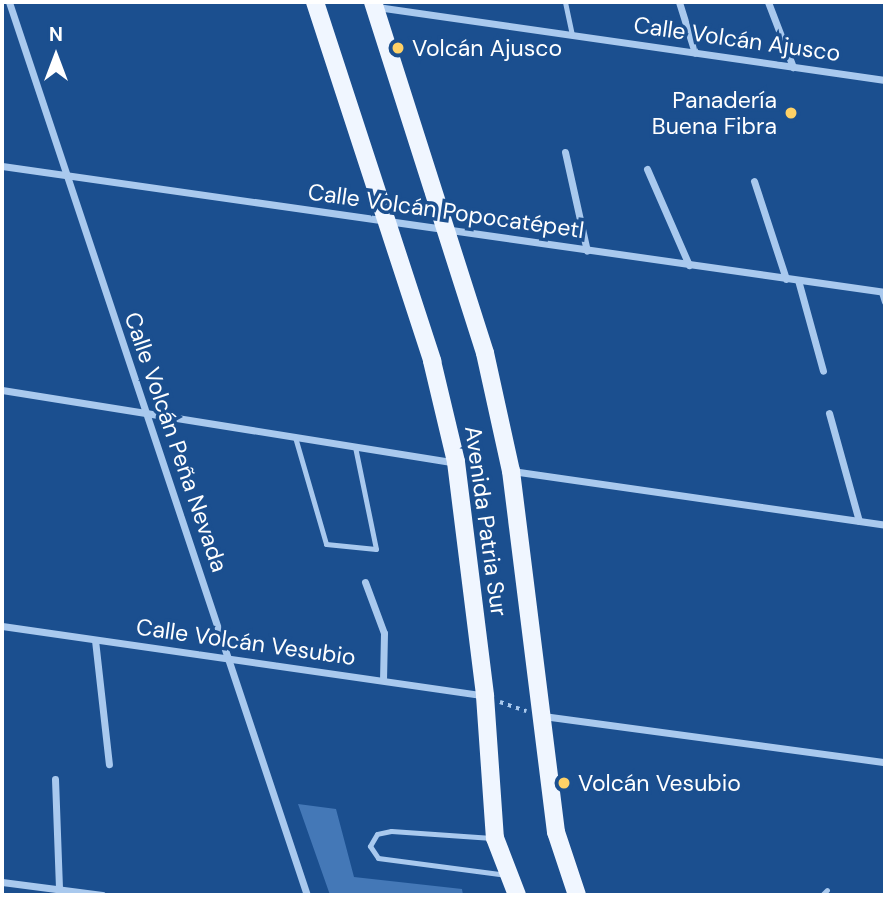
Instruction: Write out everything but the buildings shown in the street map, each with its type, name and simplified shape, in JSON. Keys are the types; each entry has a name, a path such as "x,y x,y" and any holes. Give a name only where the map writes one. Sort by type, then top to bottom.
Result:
{"main road":[{"name":"Avenida Patria Sur","path":"315,2 432,361 456,462 485,696 495,838 517,895"},
{"name":"Avenida Patria Sur","path":"374,4 449,232 511,471 556,832 577,895"}],"street":[{"name":"Calle Volcán Peña Nevada","path":"9,2 307,895"},
{"path":"679,2 695,53"},
{"path":"768,2 793,67"},
{"name":"Calle Volcán Ajusco","path":"374,4 885,80"},
{"path":"565,152 587,251"},
{"name":"Calle Volcán Popocatépetl","path":"2,166 449,232 884,292"},
{"path":"647,169 688,265"},
{"path":"754,181 786,279"},
{"path":"798,280 824,371"},
{"path":"884,292 885,302"},
{"path":"2,390 456,462"},
{"path":"829,413 859,521"},
{"path":"511,471 885,525"},
{"path":"365,582 384,634 383,679"},
{"name":"Calle Volcán Vesubio","path":"2,626 229,661 383,679 485,696"},
{"path":"95,640 109,764"},
{"path":"541,716 885,762"},
{"path":"55,779 59,890"},
{"path":"2,882 102,895"}],"lane":[{"path":"565,2 572,35"},
{"path":"295,436 326,544 376,549 355,447"},
{"path":"495,838 391,831 377,834 370,846 378,858 510,876"}],"path":[{"path":"485,696 541,716"}],"place":[{"name":"Volcán Ajusco","path":"398,48"},
{"name":"Panadería Buena Fibra","path":"791,113"},
{"name":"Volcán Vesubio","path":"564,783"}]}
